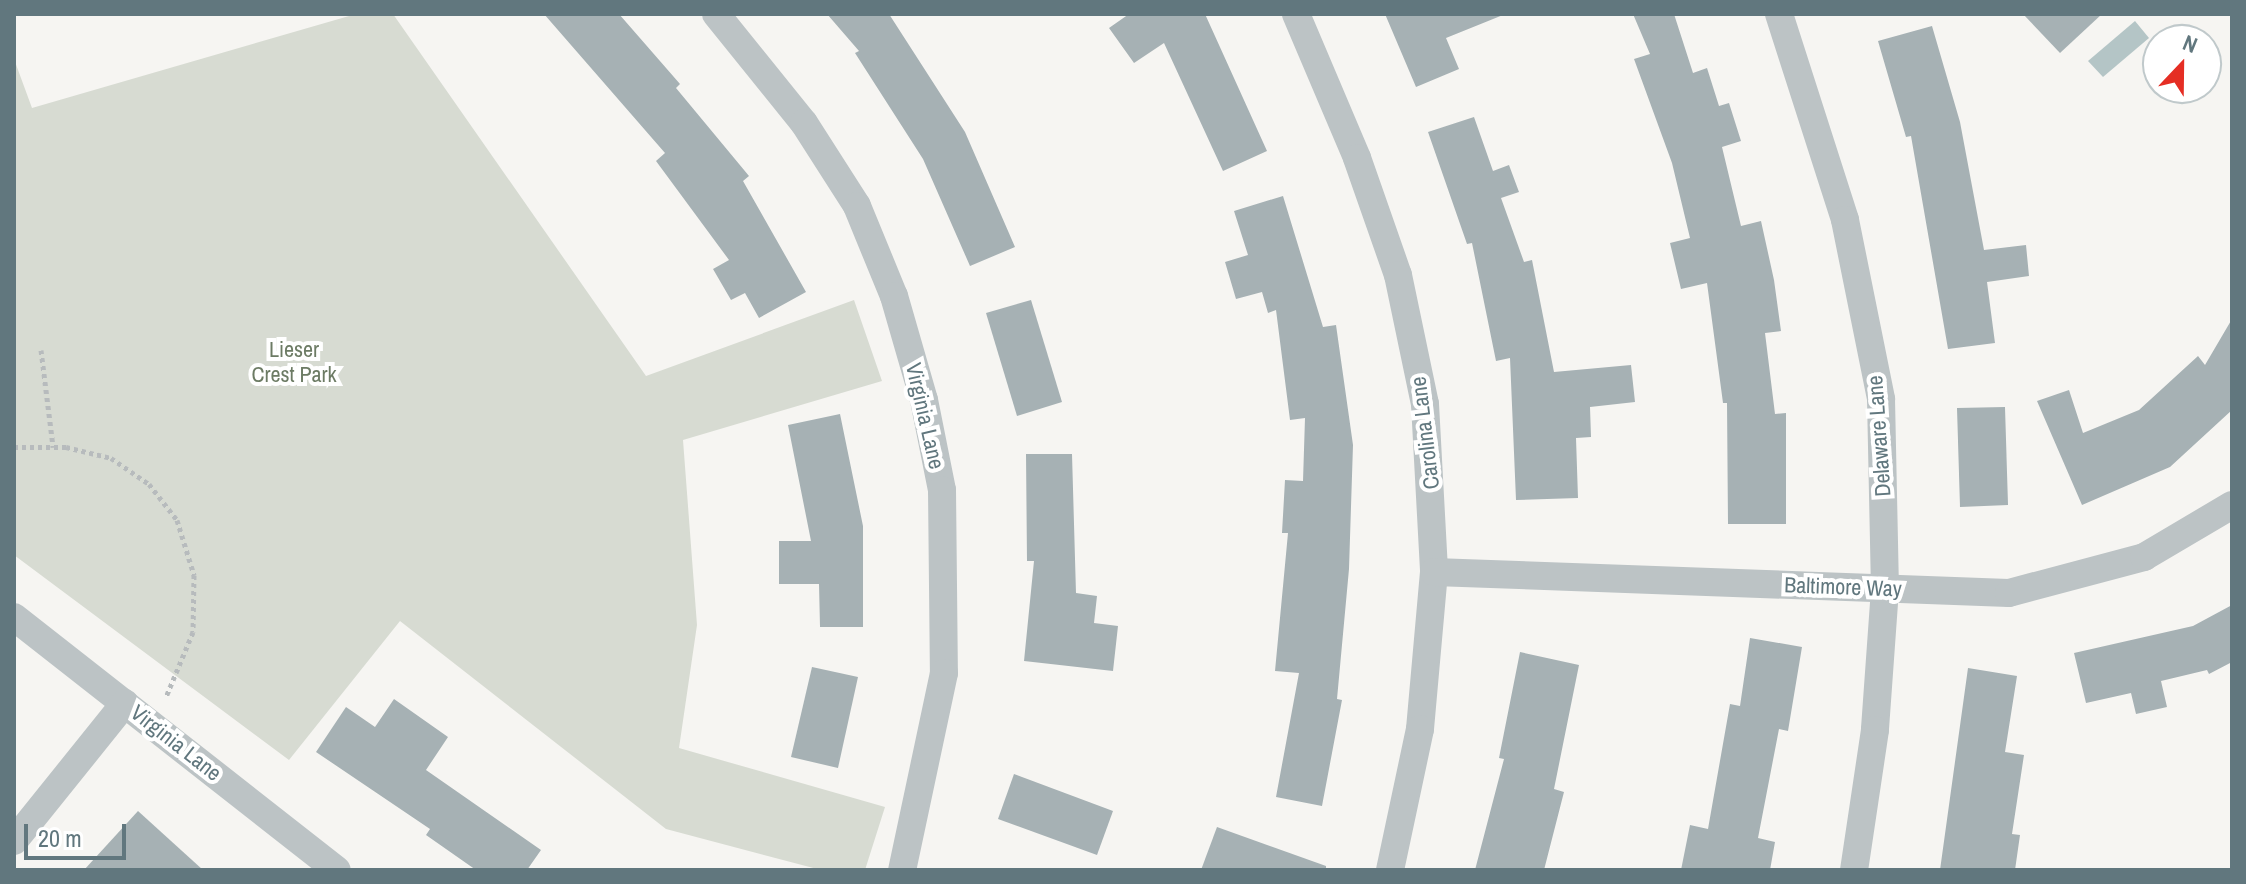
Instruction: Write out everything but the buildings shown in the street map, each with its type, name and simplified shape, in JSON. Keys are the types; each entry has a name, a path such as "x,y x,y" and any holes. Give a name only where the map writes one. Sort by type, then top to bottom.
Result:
{"street":[{"name":"Virginia Lane","path":"716,14 804,123 857,206 894,296 924,400 942,490 944,673 902,870"},
{"name":"Carolina Lane","path":"1296,14 1357,158 1398,275 1425,404 1434,572 1420,729 1390,870"},
{"name":"Delaware Lane","path":"1779,14 1845,220 1881,399 1885,589 1875,730 1854,870"},
{"name":"Baltimore Way","path":"1434,572 2009,593 2144,557 2232,505"},
{"name":"Virginia Lane","path":"14,617 337,870"},
{"path":"14,841 125,703"}],"path":[{"path":"41,350 53,447"},
{"path":"14,447 53,447 111,458 149,484 177,520 194,575 193,632 173,685 164,699 125,703"}],"green space":[{"name":"Lieser Crest Park","path":"356,14 393,14 646,376 854,300 882,381 683,440 697,625 679,748 885,807 865,870 821,870 666,829 400,621 289,760 14,555 14,59 32,108"}],"shaded area":[{"path":"2135,21 2142,30 2142,44 2103,77 2088,61"}]}
